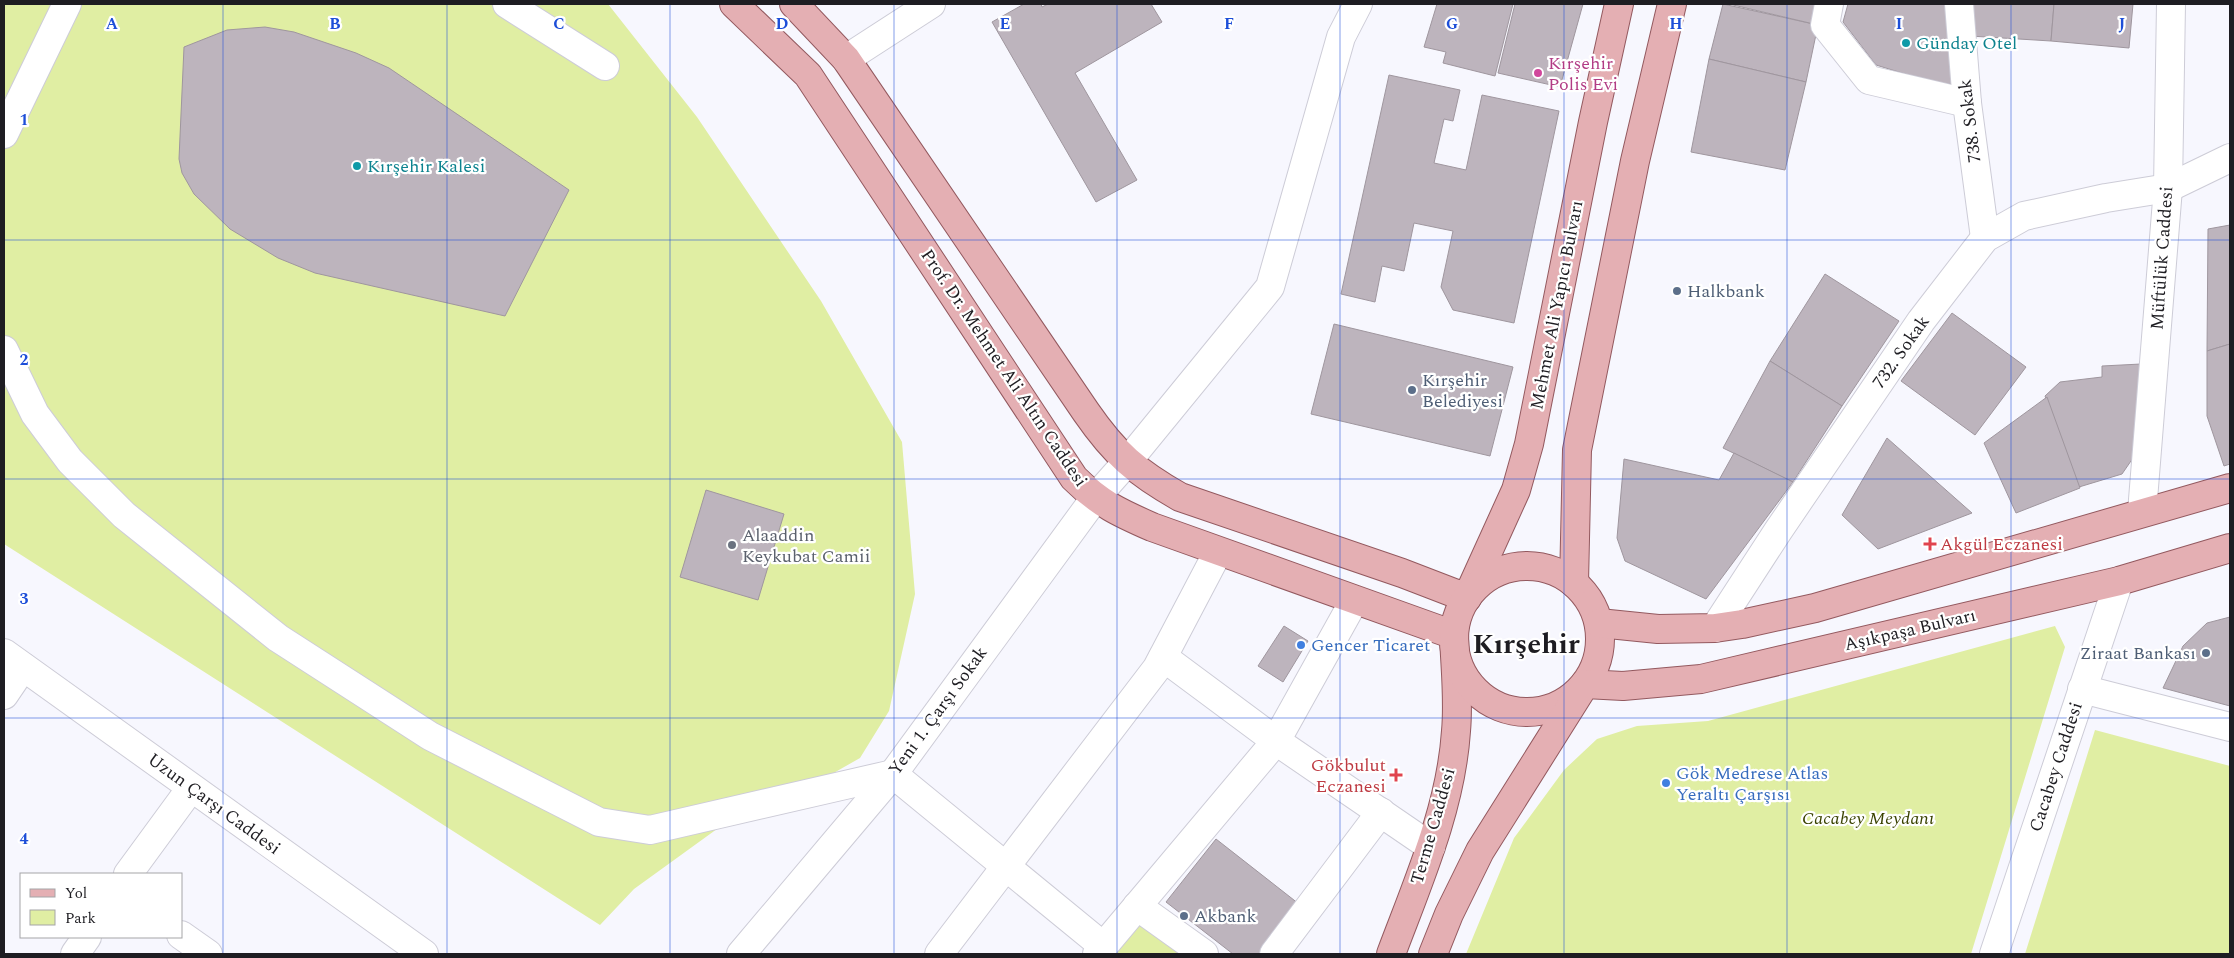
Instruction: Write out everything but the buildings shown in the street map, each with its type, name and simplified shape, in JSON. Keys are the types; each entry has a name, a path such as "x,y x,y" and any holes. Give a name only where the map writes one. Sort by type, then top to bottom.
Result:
{"main road":[{"name":"Prof. Dr. Mehmet Ali Altın Caddesi","path":"734,4 808,75 1074,478 1094,498 1116,512 1152,528 1454,635"},
{"path":"794,4 846,60 1086,412 1106,440 1127,462 1147,478 1180,498 1393,570 1467,598"},
{"name":"Mehmet Ali Yapıcı Bulvarı","path":"1467,598 1516,490 1529,444 1593,122 1619,4"},
{"path":"1574,583 1577,450 1635,161 1672,4"},
{"path":"1599,624 1658,629 1715,628 1815,608 2230,488"},
{"name":"Aşıkpaşa Bulvarı","path":"1585,684 1623,686 1701,679 2119,581 2230,548"},
{"path":"1433,954 1449,914 1480,851 1585,684 1596,666 1600,645 1599,624 1590,601 1574,583 1553,571 1529,566 1505,570 1484,580 1467,598 1458,615 1454,635 1456,658 1465,679 1481,696 1501,708 1524,712 1547,710 1568,700 1585,684"},
{"name":"Terme Caddesi","path":"1391,954 1431,846 1451,770 1457,730 1454,635"}],"street":[{"path":"4,134 67,4"},
{"path":"507,4 605,66"},
{"path":"846,60 931,4"},
{"name":"Yeni 1. Çarşı Sokak","path":"741,954 893,774 1094,498 1127,462 1270,286 1341,37 1358,4"},
{"path":"1829,4 1825,25 1869,80 1967,103"},
{"name":"738. Sokak","path":"1959,4 1967,103 1985,238"},
{"name":"Müftülük Caddesi","path":"2142,512 2168,188 2171,4"},
{"name":"732. Sokak","path":"1715,628 1778,531 1921,322 1985,238 2024,216 2106,198 2168,188 2230,158"},
{"path":"4,350 34,414 70,461 124,515 278,638 422,731 599,822 650,830 893,774 1007,868 1100,950 1276,741 1354,601"},
{"path":"939,954 1007,868 1163,658 1218,552"},
{"name":"Cacabey Caddesi","path":"1994,954 2119,581"},
{"path":"1163,658 1276,741 1431,846"},
{"path":"4,696 13,660"},
{"name":"Uzun Çarşı Caddesi","path":"13,660 424,954"},
{"path":"2082,689 2230,727"},
{"path":"129,873 191,788"},
{"path":"1274,954 1381,812"},
{"path":"1137,906 1204,954"},
{"path":"182,937 208,954"},
{"path":"76,954 86,938"}],"green space":[{"path":"4,4 608,4 697,117 821,301 902,442 915,594 889,711 860,758 816,783 728,821 634,889 600,925 4,544"},
{"name":"Cacabey Meydanı","path":"2055,626 2065,647 1971,954 1466,954 1514,838 1564,770 1597,739 1637,726 1708,721"},
{"path":"2095,730 2230,766 2230,954 2025,954"},
{"path":"1137,906 1204,954 1097,954"}],"place":[{"name":"Günday Otel","path":"1906,43"},
{"name":"Kırşehir Polis Evi","path":"1538,73"},
{"name":"Kırşehir Kalesi","path":"357,166"},
{"name":"Halkbank","path":"1677,291"},
{"name":"Kırşehir Belediyesi","path":"1412,390"},
{"name":"Akgül Eczanesi","path":"1930,544"},
{"name":"Alaaddin Keykubat Camii","path":"732,545"},
{"name":"Gencer Ticaret","path":"1301,645"},
{"name":"Ziraat Bankası","path":"2206,653"},
{"name":"Gökbulut Eczanesi","path":"1396,775"},
{"name":"Gök Medrese Atlas Yeraltı Çarşısı","path":"1666,783"},
{"name":"Akbank","path":"1184,916"}],"district":[{"name":"Kırşehir","path":"1526,644"}]}
